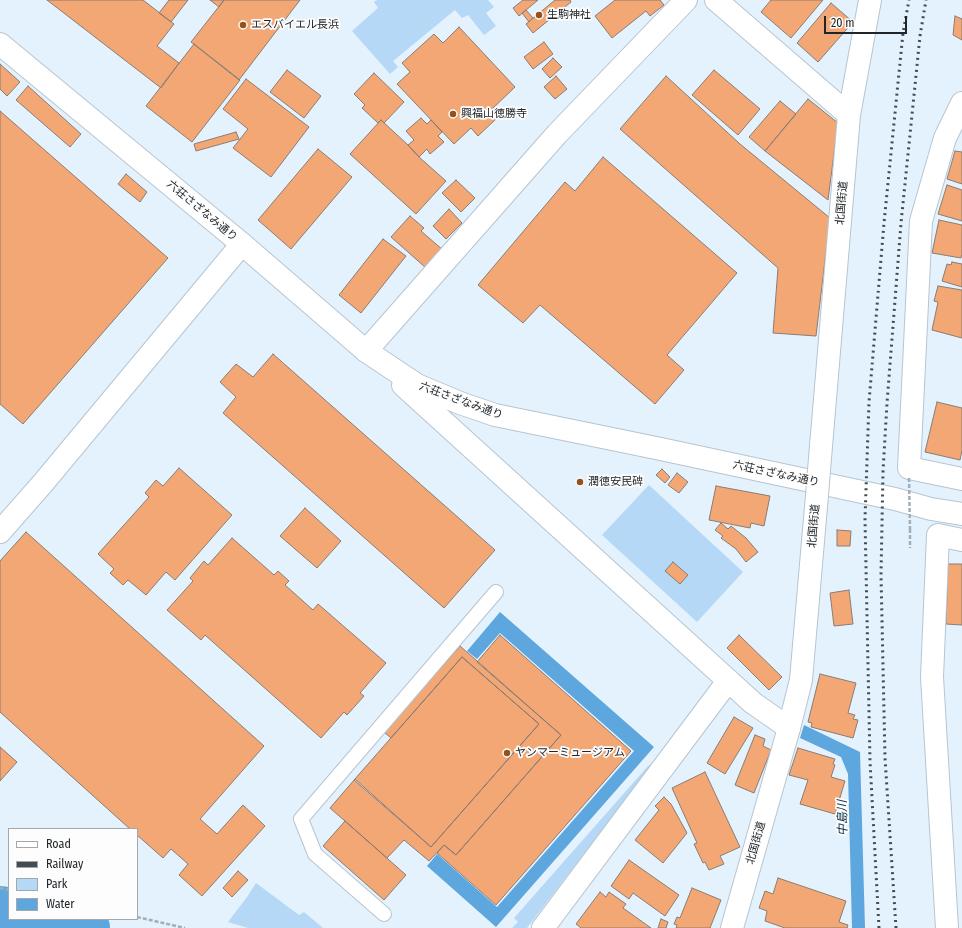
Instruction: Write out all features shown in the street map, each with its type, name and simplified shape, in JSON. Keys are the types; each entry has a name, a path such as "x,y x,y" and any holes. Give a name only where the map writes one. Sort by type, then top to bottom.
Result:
{"street":[{"path":"686,0 557,134 368,352 438,418 728,681 753,703 789,728"},
{"path":"716,0 849,115"},
{"name":"北国街道","path":"732,928 789,728 800,680 849,115 870,0"},
{"name":"六荘さざなみ通り","path":"0,44 242,244 368,352 416,385 460,403 495,415 895,499 931,509 962,514"},
{"path":"962,103 957,126 945,138 922,221 909,468 962,479"},
{"path":"0,532 43,483 242,244"},
{"path":"947,928 932,677 938,535 962,540"},
{"path":"542,928 728,681"}],"lane":[{"path":"384,914 315,854 301,819 496,592"}],"path":[{"path":"909,478 910,529"},
{"path":"138,917 185,928"}],"green space":[{"path":"377,0 488,0 494,7 486,13 496,26 484,35 468,15 462,18 455,10 393,61 398,67 390,74 352,31 378,8 374,2"},
{"path":"649,485 743,572 697,622 602,535"},
{"path":"653,763 527,928 512,928 518,922 514,918 648,766"},
{"path":"256,883 299,915 304,912 323,928 248,928 228,922"}],"water":[{"path":"500,612 654,747 496,927 427,866 437,854 497,907 634,751 500,633 477,659 467,651"},
{"path":"804,725 860,752 865,928 852,928 848,774 841,757 800,738"}],"building":[{"path":"47,0 143,0 174,24 157,46 179,63 161,88"},
{"path":"169,0 188,0 171,22 159,13"},
{"path":"210,0 224,0 219,7"},
{"name":"エスバイエル長浜","path":"224,0 300,0 239,80 191,42"},
{"path":"523,0 538,0 519,16 513,8"},
{"path":"555,0 570,0 571,2 533,33 526,24"},
{"path":"615,0 660,0 664,5 650,16 646,11 612,38 595,16"},
{"path":"771,0 823,0 791,38 761,12"},
{"path":"831,3 853,22 818,62 797,43"},
{"path":"526,10 533,18 529,22 522,13"},
{"path":"955,16 962,19 962,40 953,35"},
{"path":"459,27 515,87 490,111 497,118 478,136 471,128 454,144 397,84 410,72 402,63 434,34 443,43"},
{"path":"544,42 553,54 533,69 524,57"},
{"path":"194,44 240,80 192,142 146,106"},
{"path":"553,58 562,67 550,78 542,69"},
{"path":"0,64 20,82 7,96 0,89"},
{"path":"287,70 321,96 304,118 270,92"},
{"path":"714,70 760,109 738,135 692,95"},
{"path":"374,73 404,102 384,123 381,120 378,123 362,108 365,105 354,94"},
{"path":"556,76 567,89 555,99 544,87"},
{"path":"666,76 740,144 830,218 816,336 773,333 778,268 620,129"},
{"path":"246,79 309,127 271,177 233,148 248,129 223,109"},
{"path":"28,86 81,134 70,147 16,100"},
{"path":"808,99 838,123 828,200 765,151"},
{"path":"780,101 796,114 765,151 749,137"},
{"path":"0,111 168,258 23,424 0,404"},
{"path":"421,118 427,124 431,120 442,132 438,136 444,142 430,154 427,149 419,157 408,145 414,140 406,131"},
{"path":"381,120 446,181 416,214 350,154"},
{"path":"236,132 239,139 196,151 194,144"},
{"path":"318,149 352,177 291,249 258,220"},
{"path":"955,151 962,152 962,184 947,179"},
{"path":"603,157 737,273 667,355 684,370 655,404 540,305 523,323 478,285 565,182 575,191"},
{"path":"126,174 147,192 140,202 118,184"},
{"path":"456,180 475,198 461,212 442,193"},
{"path":"947,185 962,190 962,221 938,214"},
{"path":"449,209 462,223 446,239 433,226"},
{"path":"410,216 424,228 421,231 443,250 426,268 391,237"},
{"path":"939,220 962,225 961,258 932,253"},
{"path":"383,239 406,256 361,313 339,295"},
{"path":"952,262 962,264 962,287 942,281 947,264 951,265"},
{"path":"938,286 962,290 962,338 932,330 938,302 934,301"},
{"path":"273,354 495,550 444,608 223,413 236,397 220,382 236,364 253,377"},
{"path":"937,402 962,408 962,450 960,460 925,452"},
{"path":"179,468 232,515 175,580 166,572 146,595 128,580 123,585 110,573 114,569 98,554 149,497 145,493 156,480 163,486"},
{"path":"662,469 670,477 665,483 656,475"},
{"path":"677,473 688,482 679,493 668,485"},
{"path":"716,486 770,496 764,526 751,523 750,528 709,520"},
{"path":"305,508 341,541 317,568 280,536"},
{"path":"721,523 728,529 731,526 746,538 758,552 746,562 736,549 721,538 723,536 715,530"},
{"path":"837,530 851,531 850,546 837,546"},
{"path":"26,532 264,746 200,819 217,834 243,805 265,826 202,896 179,875 188,864 171,849 163,858 138,836 138,828 129,828 0,712 0,561"},
{"path":"232,538 274,575 278,571 289,581 285,585 313,610 318,604 386,663 360,693 364,696 347,715 344,712 321,738 205,635 201,640 167,610 193,581 190,578 204,561 208,565"},
{"path":"673,562 688,575 680,584 665,571"},
{"path":"948,564 962,564 962,625 946,624"},
{"path":"849,590 853,624 834,626 830,593"},
{"path":"500,635 631,751 496,905 437,853 444,845 456,855 561,735 477,662"},
{"path":"739,635 782,677 769,690 727,648"},
{"path":"460,646 561,735 456,855 444,845 429,861 404,840 387,858 330,808 355,779 431,847 539,724 462,657 391,738 384,732"},
{"path":"462,657 539,724 431,847 354,780"},
{"path":"820,674 856,683 848,713 855,715 853,719 858,720 853,738 811,727 812,723 808,722"},
{"path":"734,717 753,728 725,774 707,763"},
{"path":"755,735 765,739 763,746 771,750 754,793 735,785"},
{"path":"0,747 17,762 0,781"},
{"path":"798,748 835,759 833,764 835,765 831,777 845,781 835,814 800,804 808,780 789,775"},
{"path":"705,772 740,847 720,856 724,864 709,870 705,862 703,863 694,844 697,843 672,788"},
{"path":"664,797 671,804 687,833 663,863 635,840 659,810 655,806"},
{"path":"345,821 406,875 384,900 323,846"},
{"path":"629,860 679,895 665,916 633,893 629,899 611,886"},
{"path":"238,871 248,880 232,897 223,888"},
{"path":"778,878 846,901 839,922 848,925 847,928 785,928 765,921 767,911 759,908 765,891 773,894"},
{"path":"692,888 721,900 710,928 676,928 677,925 674,924 677,917 680,918"},
{"path":"600,892 606,897 609,892 626,904 623,908 651,928 581,928 576,924"},
{"path":"661,919 668,922 666,928 658,928"}],"waterway":[{"path":"0,911 8,913"},
{"path":"44,920 85,928"}],"railway":[{"path":"879,928 870,761 865,519 869,402 884,223 903,33 909,0"},
{"path":"896,928 885,758 881,575 883,472 901,223 920,36 926,0"}],"place":[{"name":"生駒神社","path":"539,15"},
{"name":"エスバイエル長浜","path":"243,25"},
{"name":"興福山徳勝寺","path":"453,114"},
{"name":"潤徳安民碑","path":"580,482"},
{"name":"ヤンマーミュージアム","path":"507,753"}],"water label":[{"name":"中島川","path":"843,818"}]}
